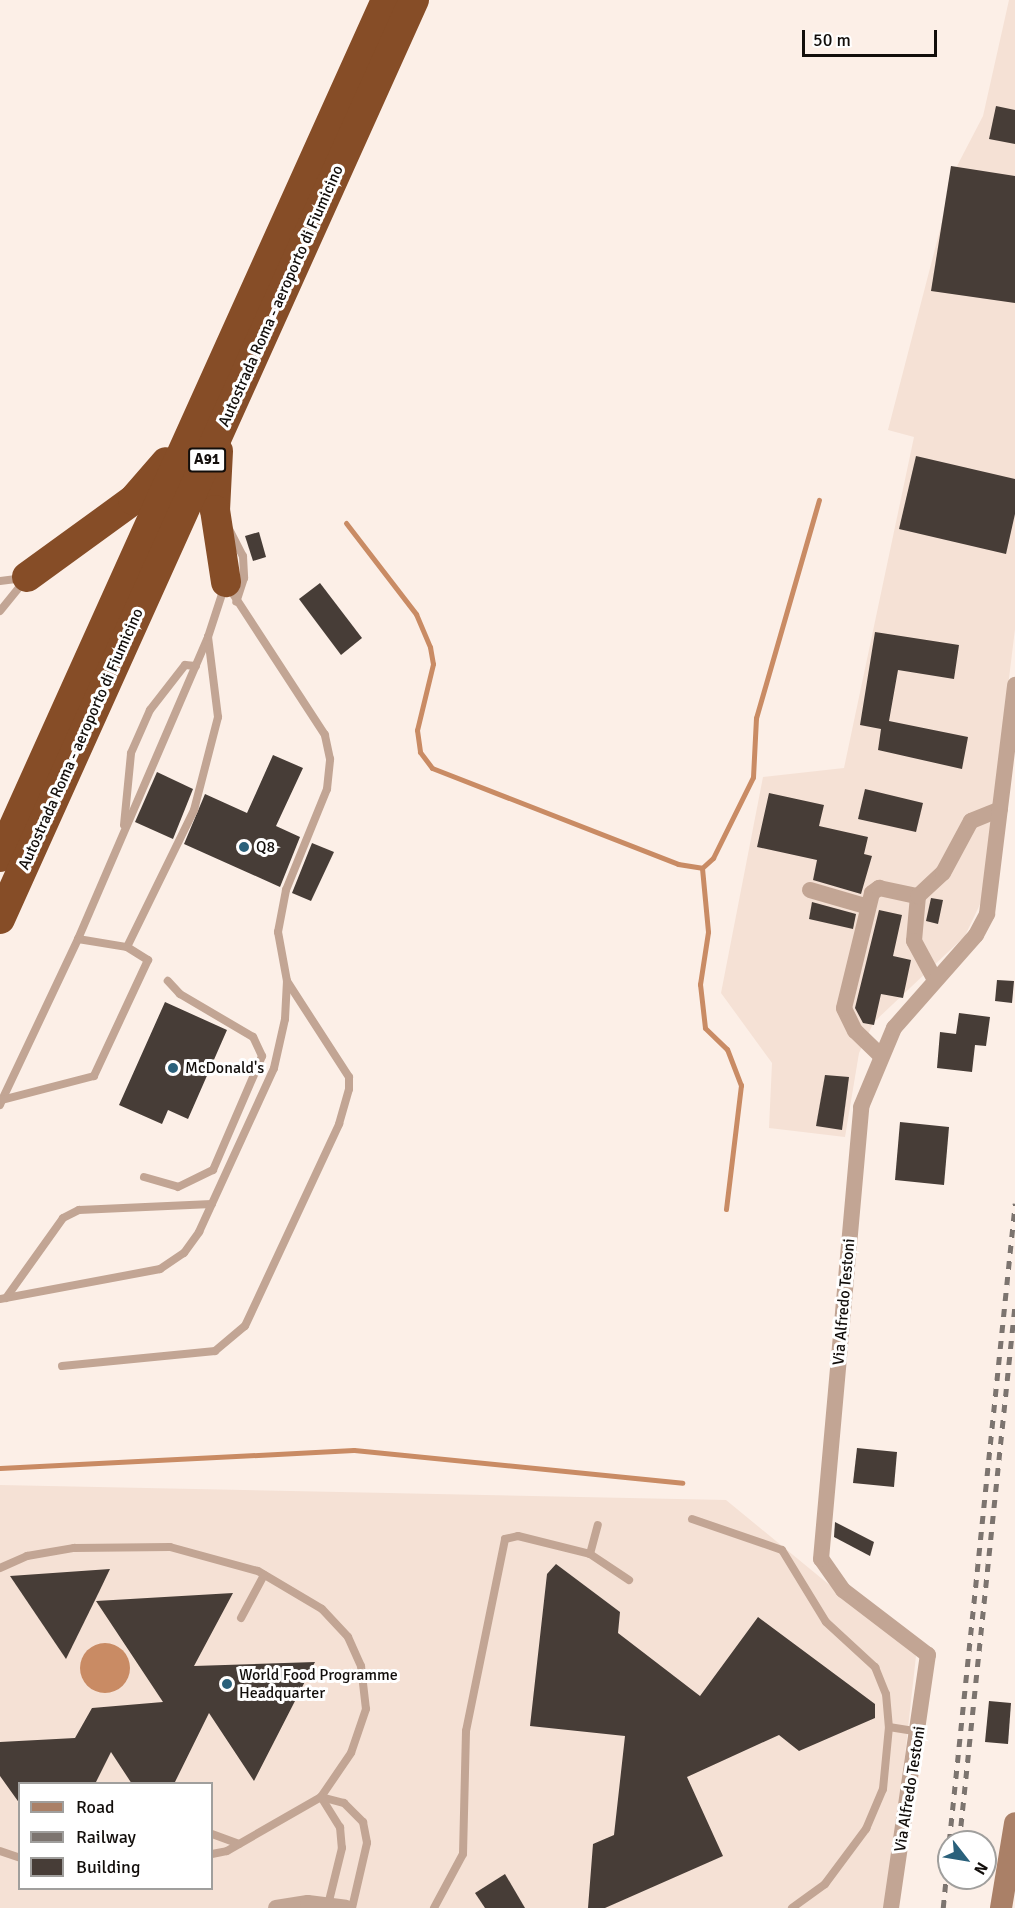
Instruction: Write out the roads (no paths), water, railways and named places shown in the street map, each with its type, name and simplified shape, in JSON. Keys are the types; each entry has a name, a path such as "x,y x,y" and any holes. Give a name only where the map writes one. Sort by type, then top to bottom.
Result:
{"highway":[{"name":"Autostrada Roma - aeroporto di Fiumicino","path":"0,857 386,0"},
{"name":"Autostrada Roma - aeroporto di Fiumicino","path":"0,920 414,0"},
{"path":"14,579 144,490 203,405"},
{"path":"219,432 217,518 231,592"}],"main road":[{"path":"1001,1908 1015,1823"}],"street":[{"name":"Via Alfredo Testoni","path":"891,1908 929,1669 926,1650 843,1590 821,1559 861,1107 879,1054 934,978 984,921 1015,685"},
{"path":"934,978 914,941 918,896 943,873 977,814 1000,809"},
{"path":"879,1054 855,1031 844,1008 866,906 879,888 918,896"},
{"path":"810,890 866,906"},
{"path":"276,1908 328,1905 346,1908"}],"lane":[{"path":"0,611 14,579"},
{"path":"1,1102 78,939 208,637 231,592 306,702 325,735 330,759 327,789 286,890 279,932 286,981 274,1068 212,1204 184,1253 160,1269 3,1299"},
{"path":"127,947 195,810 219,717 208,637"},
{"path":"123,834 131,753 150,710 185,665 196,666"},
{"path":"1,1102 94,1076 148,960 127,947 78,939"},
{"path":"144,1177 178,1187 213,1170 262,1056 253,1037 180,994 168,981"},
{"path":"62,1366 215,1351 245,1326 339,1125 349,1089 349,1077 286,981"},
{"path":"3,1299 63,1218 79,1210 212,1204"},
{"path":"692,1519 770,1544 794,1563 826,1622 874,1667 886,1694 889,1727 883,1789 866,1829 825,1884 792,1908"},
{"path":"590,1554 598,1525"},
{"path":"434,1908 463,1854 466,1731 505,1539 518,1536 590,1554 629,1580"},
{"path":"0,1568 27,1556 74,1548 170,1547 217,1556 264,1575 322,1609 348,1637 361,1666 366,1709 351,1753 321,1797 227,1851 213,1854"},
{"path":"241,1618 264,1575"},
{"path":"889,1727 919,1732"},
{"path":"321,1797 339,1827 342,1848 328,1905"},
{"path":"321,1797 344,1803 363,1822 367,1843 352,1908"},
{"path":"213,1834 238,1844"},
{"path":"0,1851 18,1857"}],"waterway":[{"path":"346,523 416,614 430,647 433,664 417,730 420,752 432,768 678,864 702,868 713,858 753,777 756,718 819,500"},
{"path":"702,868 708,932 700,984 705,1028 727,1049 741,1085 726,1209"},
{"path":"0,1468 354,1450 682,1483"}],"railway":[{"path":"950,1830 1015,1203"},
{"path":"960,1830 1015,1303"},
{"path":"943,1908 945,1890"}],"place":[{"name":"Q8","path":"244,847"},
{"name":"McDonald's","path":"173,1068"},
{"name":"World Food Programme Headquarter","path":"227,1684"}]}
